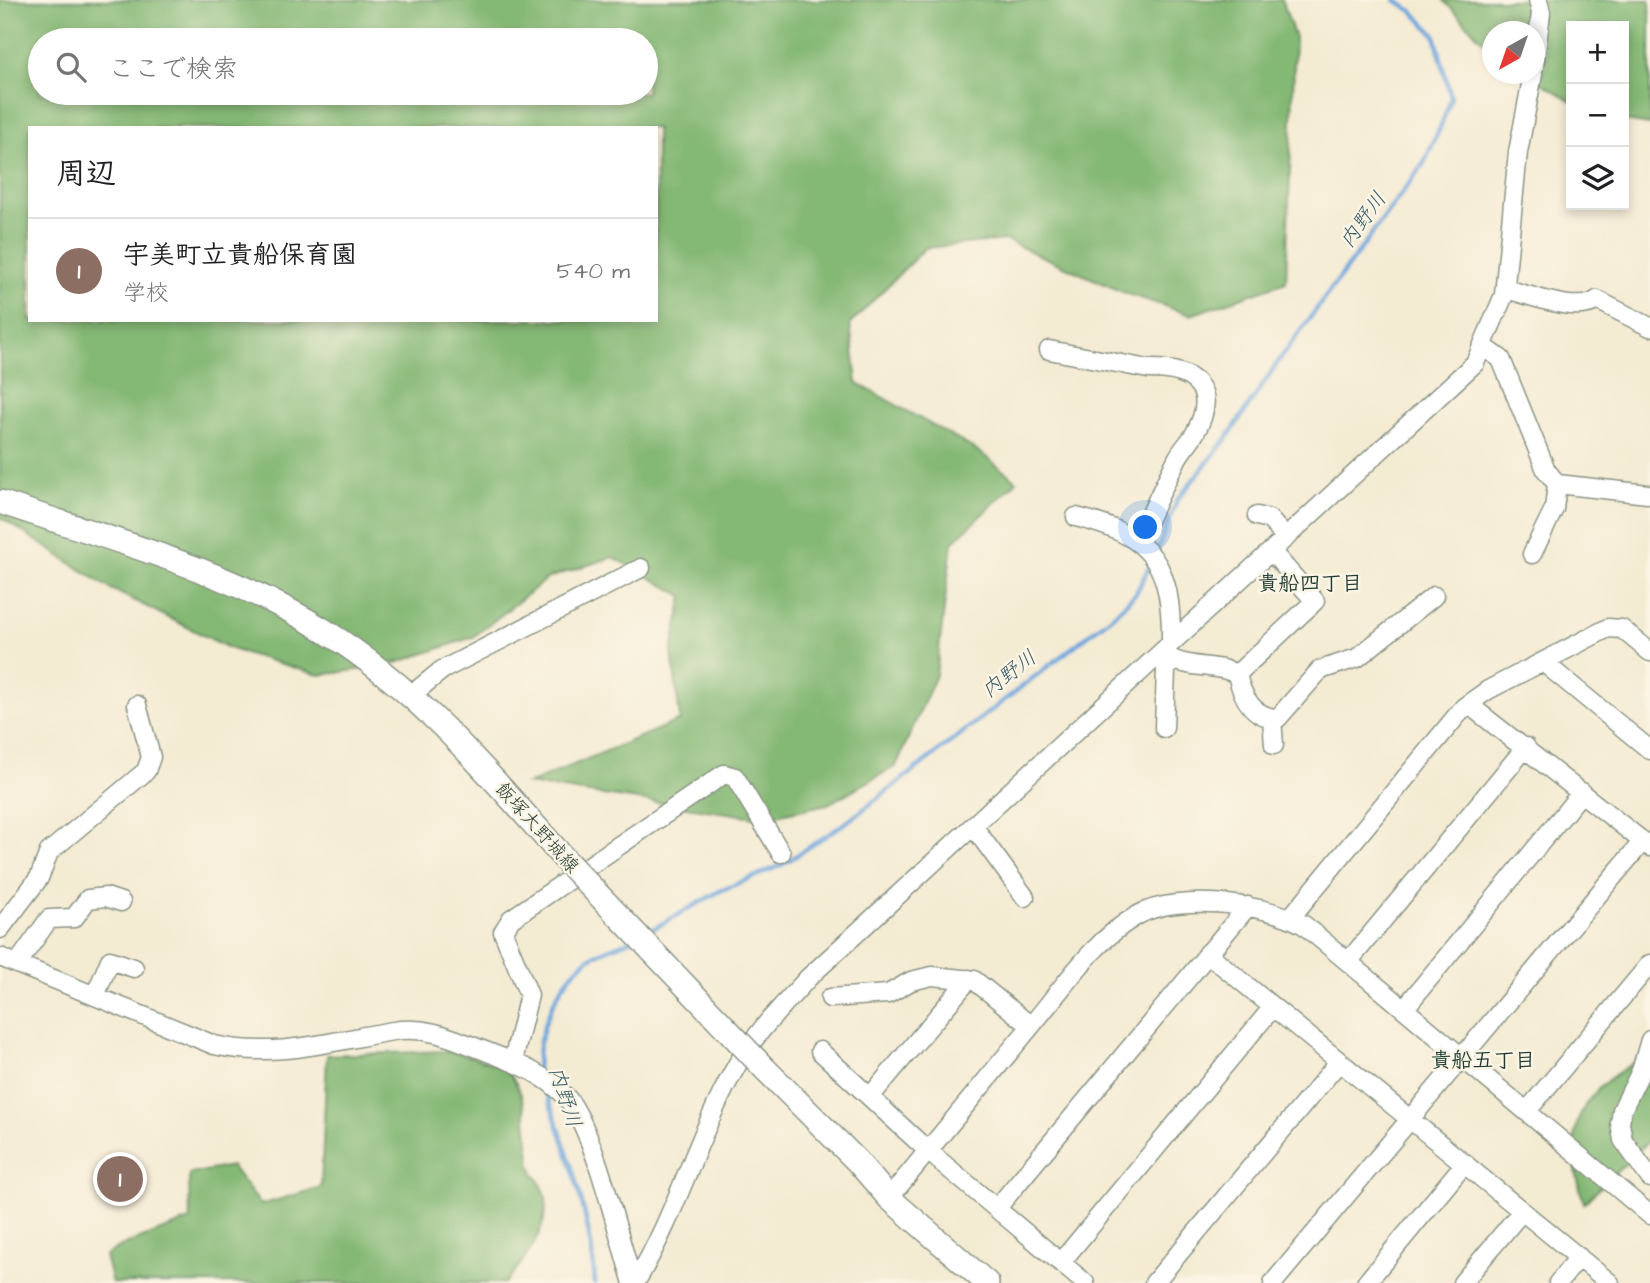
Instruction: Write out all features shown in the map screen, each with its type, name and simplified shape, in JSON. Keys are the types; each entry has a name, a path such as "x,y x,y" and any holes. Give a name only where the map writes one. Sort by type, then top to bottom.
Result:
{"main road":[{"name":"飯塚大野城線","path":"0,502 224,579 325,631 410,696 483,768 569,864 857,1161 889,1198 988,1283"}],"street":[{"path":"1538,0 1540,21"},
{"path":"634,1283 659,1244 727,1084 761,1031 807,978 1168,652 1271,551 1451,388 1475,363 1505,289 1518,152 1531,84"},
{"path":"1505,289 1563,304 1593,304 1597,300 1650,327"},
{"path":"1483,346 1501,359 1546,470 1557,484 1554,509 1532,554"},
{"path":"1049,350 1148,369 1165,369 1193,380 1207,396 1205,411 1195,434 1181,452 1142,545"},
{"path":"1557,484 1648,494"},
{"path":"1258,516 1269,519 1286,538"},
{"path":"1076,517 1107,525 1142,545 1164,575 1171,602 1164,728"},
{"path":"1237,674 1315,601 1271,551"},
{"path":"410,696 442,670 641,568"},
{"path":"1272,718 1285,713 1309,678 1320,670 1357,658 1434,596"},
{"path":"1290,917 1468,704 1608,628 1618,627 1650,652"},
{"path":"1168,652 1195,668 1226,669 1237,674 1247,703 1272,718"},
{"path":"1543,662 1650,750"},
{"path":"1273,1283 1408,1118 1647,844 1468,704"},
{"path":"0,929 39,878 49,852 146,771 151,757 137,705"},
{"path":"1272,718 1274,745"},
{"path":"1348,962 1526,747"},
{"path":"520,1064 529,995 503,932 510,919 724,774 736,776 781,853"},
{"path":"1404,1009 1582,792"},
{"path":"973,826 1025,897"},
{"path":"121,902 106,897 88,899 74,918 48,919 8,961 215,1045 234,1050 281,1052 412,1029 436,1032 520,1064 564,1096 576,1112 587,1137 634,1283"},
{"path":"889,1198 1097,946 1141,913 1169,905 1248,906 1290,917 1348,962 1650,1215"},
{"path":"996,1208 1248,906"},
{"path":"1207,953 1610,1283"},
{"path":"95,996 110,960 134,968"},
{"path":"1527,1111 1650,964"},
{"path":"830,998 888,994 911,981 932,976 969,979 974,980 1031,1026"},
{"path":"870,1097 969,979"},
{"path":"1061,1262 1273,1007"},
{"path":"1650,1040 1641,1071 1622,1110 1620,1123 1623,1140 1650,1178"},
{"path":"820,1051 928,1151 1086,1283"},
{"path":"1154,1283 1339,1062"},
{"path":"1366,1283 1465,1163"},
{"path":"1462,1283 1522,1210"},
{"path":"1558,1283 1579,1257"}],"green space":[{"path":"0,0 1282,0 1295,38 1286,282 1191,315 1125,293 1005,240 925,248 850,324 857,383 978,451 1017,481 952,543 936,675 896,766 828,804 762,818 528,784 680,720 672,651 683,596 613,557 548,578 473,637 387,666 319,675 231,649 109,588 0,517"},
{"path":"1443,0 1650,0 1650,125 1629,122 1629,21 1566,21 1566,98 1543,84 1545,21 1482,21 1482,40"},
{"path":"448,1051 504,1069 518,1088 523,1101 531,1165 545,1193 546,1210 534,1245 505,1283 112,1283 105,1256 121,1246 190,1220 189,1174 231,1166 261,1205 321,1187 327,1055"},
{"path":"1650,1054 1650,1140 1584,1203 1574,1151 1575,1131 1581,1112 1607,1081"}],"waterway":[{"name":"内野川","path":"1155,556 1177,500 1227,438 1282,356 1424,163 1442,123 1451,98 1435,35 1412,11 1395,0"},
{"name":"内野川","path":"644,934 720,891 782,865 851,819 1113,616 1136,593 1151,563"},
{"name":"内野川","path":"537,1069 545,1024 567,981 587,960 633,939"},
{"name":"内野川","path":"544,1087 583,1209 595,1283"}],"place":[{"name":"宇美町立貴船保育園","path":"120,1179"}],"district":[{"name":"貴船四丁目","path":"1310,583"},
{"name":"貴船五丁目","path":"1483,1060"}]}
